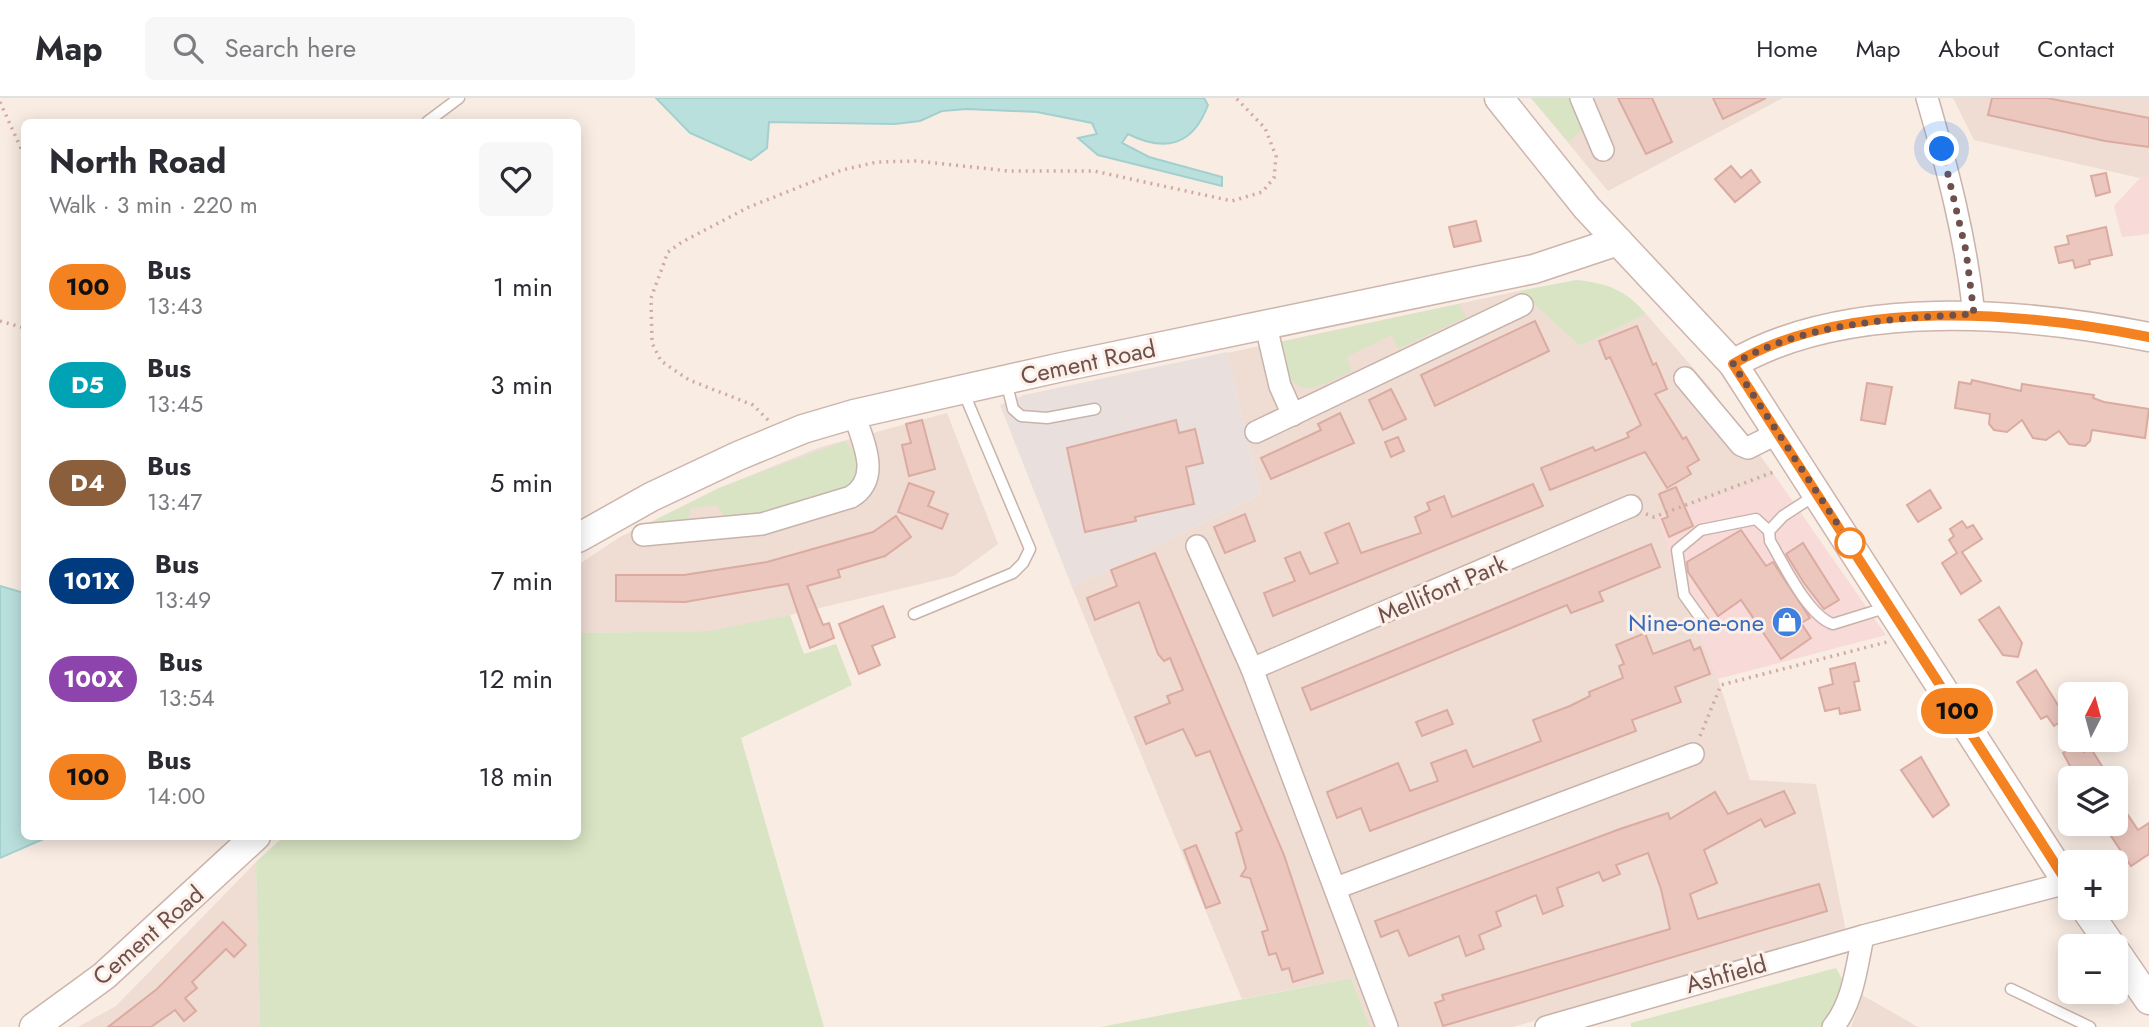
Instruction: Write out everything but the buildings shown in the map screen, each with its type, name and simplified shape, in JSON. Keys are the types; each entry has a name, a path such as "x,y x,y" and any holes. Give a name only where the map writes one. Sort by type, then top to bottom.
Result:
{"main road":[{"path":"1499,98 1587,208 1733,364 2058,868"},
{"name":"Cement Road","path":"581,536 651,497 781,438 854,414 962,388 1534,269 1618,241"},
{"path":"1733,364 1763,347 1825,329 1901,318 1974,314 2149,337"},
{"name":"Cement Road","path":"34,1027 104,976 252,840"},
{"path":"2128,969 2149,1000"}],"street":[{"path":"1581,98 1603,150"},
{"path":"1927,98 1949,174 1966,251 1974,314"},
{"path":"1256,432 1522,305"},
{"path":"1266,326 1280,386 1293,415"},
{"path":"1685,378 1741,445 1748,448 1778,433"},
{"path":"643,535 762,524 851,497 861,491 869,470 854,414"},
{"name":"Mellifont Park","path":"1252,669 1631,506"},
{"path":"1197,546 1252,669 1387,1027"},
{"path":"1336,888 1693,754"},
{"name":"Ashfield","path":"1609,1017 1863,936 2058,888"},
{"path":"1833,1027 1840,1019 1855,979 1863,936"},
{"path":"1546,1027 1609,1017"}],"lane":[{"path":"431,119 459,98"},
{"path":"1006,379 1013,409 1021,416 1047,418 1095,408"},
{"path":"914,614 1013,573 1023,563 1030,549 962,388"},
{"path":"1769,531 1783,516 1818,494"},
{"path":"1707,627 1684,595 1677,551 1701,530 1756,519 1769,531 1770,541 1799,591 1826,622 1833,624 1891,606"},
{"path":"2011,989 2090,1027"}],"path":[{"path":"781,438 753,405 689,380 662,361 652,343 651,298 668,252 749,206 842,170 877,162 917,161 1007,170 1094,172 1232,201 1262,192 1274,178 1276,156 1265,128 1236,98"},
{"path":"0,102 21,149"},
{"path":"0,321 21,327"},
{"path":"1631,506 1654,517 1798,463"},
{"path":"1693,754 1721,685 1910,636"}],"shaded area":[{"path":"1531,98 1783,98 1608,191"},
{"path":"1953,98 2149,98 2149,177 2140,178 1974,140"},
{"path":"2149,177 2149,234 2122,237 2114,206 2140,178"},
{"path":"1519,291 1580,346 1646,314 1709,386 1775,476 1659,518 1676,575 1718,679 1750,780 1816,784 1846,931 1513,1027 1370,1027 1351,978 1242,999 1072,587 1261,494 1227,353"},
{"path":"1227,352 1261,494 1072,587 1000,405 1024,395"},
{"path":"947,413 998,544 954,576 769,620 709,631 581,633 581,563 620,537 719,488 821,447"},
{"path":"1775,476 1886,635 1718,679 1676,575 1658,518"},
{"path":"256,862 260,1027 78,1027 116,1006"},
{"path":"1862,995 1918,1027 1851,1027"}],"green space":[{"path":"1531,98 1573,98 1584,128 1569,142"},
{"path":"1576,280 1615,289 1631,299 1646,314 1580,346 1519,291"},
{"path":"1459,304 1466,317 1398,349 1392,335 1346,357 1352,371 1323,384 1302,387 1289,375 1281,342"},
{"path":"845,441 854,452 860,473 849,489 749,517 724,517 717,505 691,508 688,518 678,528 640,528 719,488"},
{"path":"790,615 804,654 836,644 852,685 741,738 824,1027 260,1027 256,862 280,840 581,840 581,633 709,631"},
{"path":"1836,968 1842,979 1834,1013 1821,1027 1631,1027 1631,1023"},
{"path":"1351,978 1370,1027 1101,1027"}],"water":[{"path":"656,98 1204,98 1208,105 1202,119 1195,129 1177,142 1154,143 1128,134 1122,143 1149,157 1222,177 1222,186 1098,155 1078,138 1097,134 1092,123 1037,112 967,109 942,111 920,121 895,124 769,122 767,148 751,160 690,133"},
{"path":"0,586 21,592 21,840 41,840 0,858"}],"bus line":[{"name":"100","path":"2058,868 1733,364 1763,347 1825,329 1901,318 1974,314 2149,337"}],"place":[{"name":"Nine-one-one","path":"1787,622"}],"route":[{"path":"1850,543 1733,364 1763,347 1825,329 1901,318 1974,314 1966,251 1942,149"}]}
